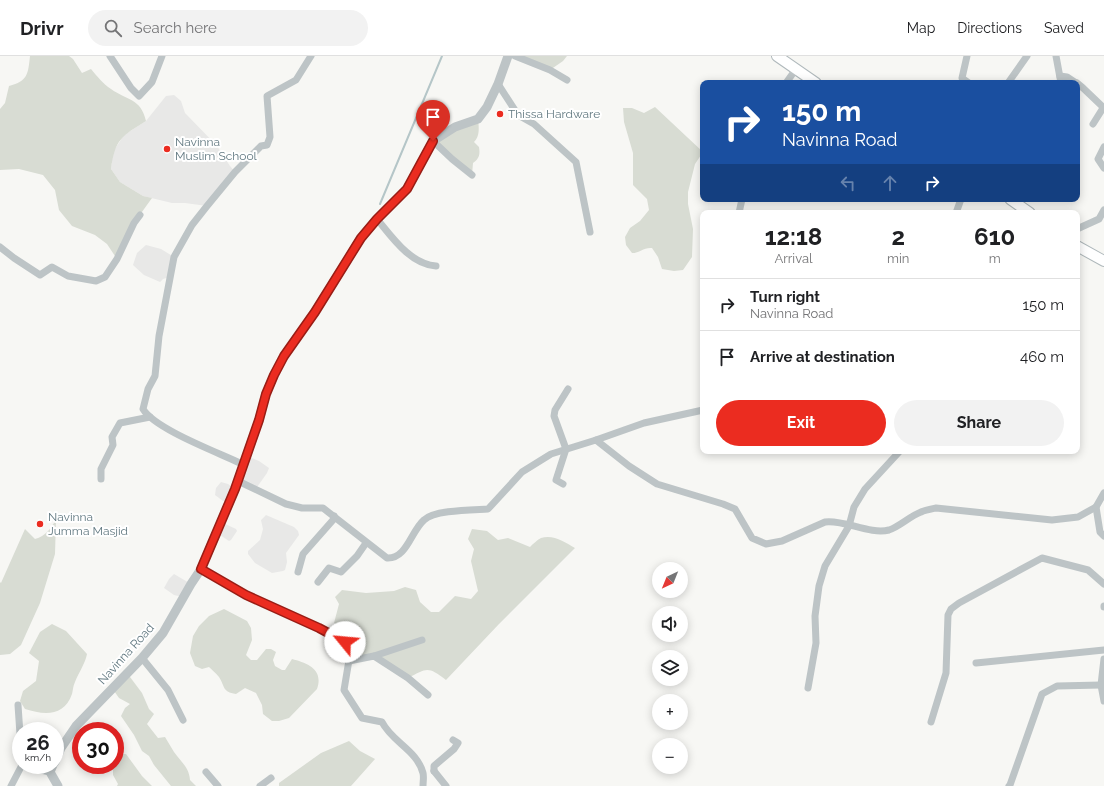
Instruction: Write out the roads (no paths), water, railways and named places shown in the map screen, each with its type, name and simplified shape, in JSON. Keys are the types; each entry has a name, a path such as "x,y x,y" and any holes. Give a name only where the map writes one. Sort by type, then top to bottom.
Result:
{"main road":[{"path":"777,56 812,80"},
{"path":"1016,202 1026,210"},
{"path":"1080,248 1103,259"}],"street":[{"path":"110,56 131,88 139,96 152,82 162,56"},
{"path":"244,463 240,463 201,446 150,418 143,409 148,389 155,376 159,336 174,257 192,225 235,172 261,146 267,145 270,137 267,96 296,80 311,56"},
{"name":"Navinna Road","path":"64,744 76,726 142,658 163,633 201,569 238,481 259,420 266,394 284,356 315,312 361,238 377,219 407,189 433,141 455,127 478,119 487,106 498,84 508,56"},
{"path":"515,56 550,70 567,80"},
{"path":"960,80 967,56"},
{"path":"1010,80 1027,56"},
{"path":"1056,56 1061,80 1067,77 1072,80"},
{"path":"788,80 796,69"},
{"path":"498,84 518,115 534,124 576,162 590,232"},
{"path":"1080,86 1104,108 1093,124"},
{"path":"433,141 472,175"},
{"path":"1104,146 1098,159 1104,168"},
{"path":"1080,228 1099,219 1104,210"},
{"path":"0,247 40,275 52,267 68,276 96,280 105,277 117,259 134,223 140,215"},
{"path":"377,219 406,252 420,263 436,266"},
{"path":"563,484 556,480 566,450 554,416 555,410 568,389"},
{"path":"238,481 286,504 302,508 323,508 387,558 393,558 400,554 423,520 432,514 488,509 522,472 551,454 644,423 700,411"},
{"path":"101,479 101,469 113,445 112,437 120,423 150,418"},
{"path":"596,440 629,466 657,484 735,509 752,538 766,544 782,541 825,522 832,521 849,526 874,530 888,530 921,512 936,508 1052,520 1078,517 1096,507 1104,493"},
{"path":"808,688 816,642 815,616 819,586 825,566 849,526 854,507 865,489 897,454"},
{"path":"1096,507 1100,532 1104,536"},
{"path":"298,572 303,554 333,520 334,516"},
{"path":"318,582 328,568 341,572 357,556 366,542"},
{"path":"931,722 946,673 948,615 951,609 959,603 1042,558 1088,570 1104,584"},
{"path":"201,569 246,595 319,628 345,642 350,654 344,690 362,718 382,722 386,730 414,755 423,774 423,786"},
{"path":"349,661 374,656 422,640"},
{"path":"976,663 1104,650"},
{"path":"374,656 408,678 428,695"},
{"path":"142,658 168,690 183,720"},
{"path":"1104,659 1100,685 1104,701"},
{"path":"1009,786 1042,694 1057,686 1100,685"},
{"path":"18,705 19,722"},
{"path":"446,786 434,771 434,766 458,744 453,740"},
{"path":"423,774 434,771"},
{"path":"206,772 218,786"},
{"path":"11,786 18,774"},
{"path":"54,774 58,786"},
{"path":"260,786 271,778"}],"waterway":[{"path":"380,204 442,56"}],"place":[{"name":"Thissa Hardware","path":"500,114"},
{"name":"Navinna Muslim School","path":"167,149"},
{"name":"Navinna Jumma Masjid","path":"40,524"}]}
